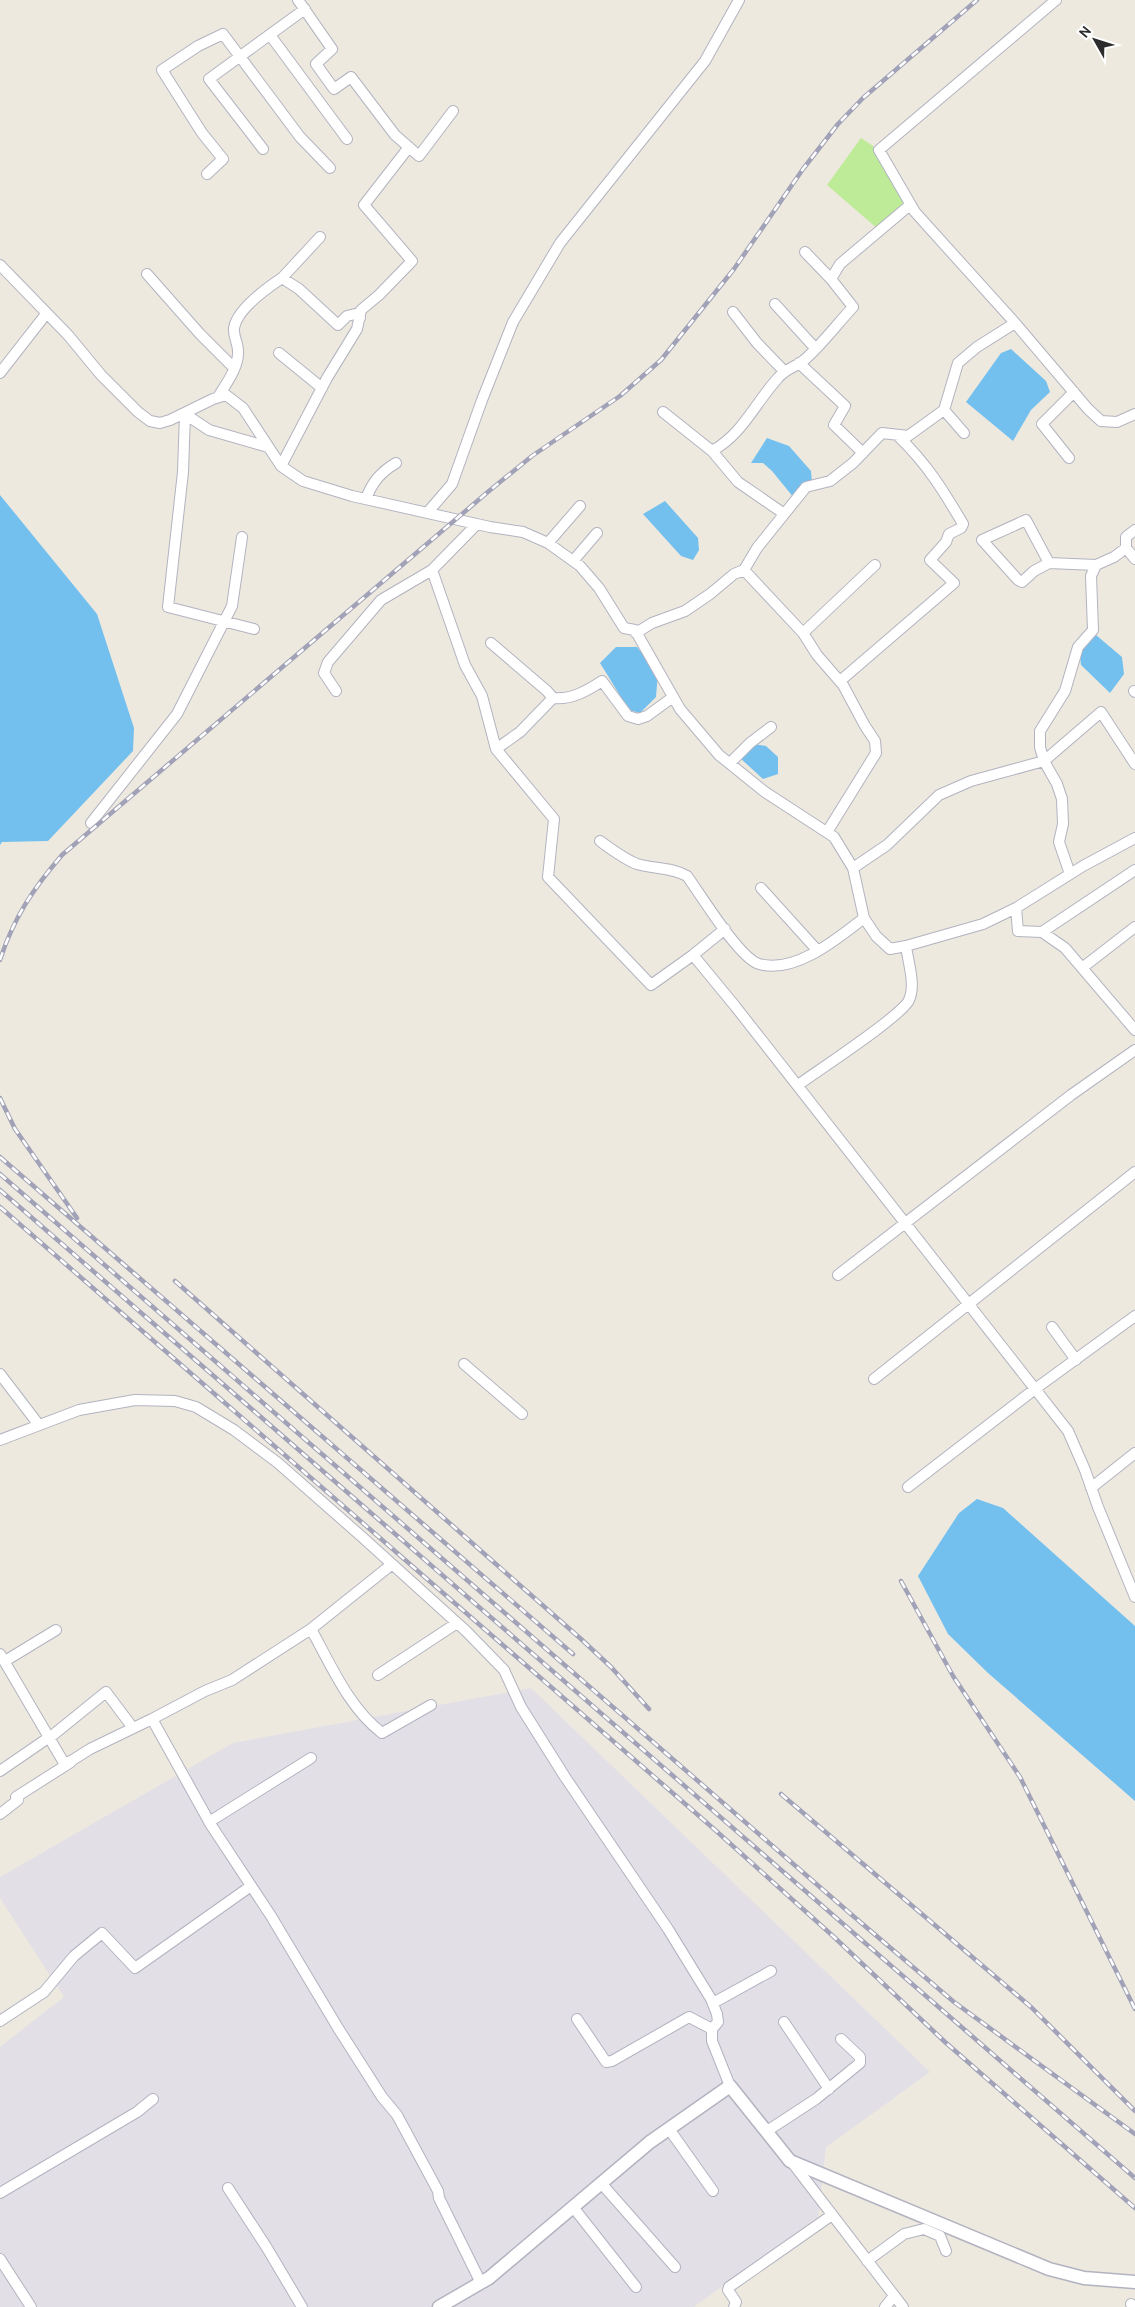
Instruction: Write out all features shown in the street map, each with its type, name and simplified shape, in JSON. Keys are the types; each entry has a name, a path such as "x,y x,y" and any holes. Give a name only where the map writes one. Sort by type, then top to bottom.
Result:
{"street":[{"path":"298,0 332,49 316,64 334,89 351,77 395,135 419,156 453,111"},
{"path":"428,512 452,484 482,400 514,322 560,243 705,60 739,0"},
{"path":"1056,0 879,150 910,205 1101,421 1117,422 1135,414"},
{"path":"263,149 209,79 305,10"},
{"path":"207,174 224,159 202,133 162,70 198,46 222,34 238,58 269,94 300,137 330,168"},
{"path":"270,35 347,139"},
{"path":"281,466 322,388 357,329 362,310 412,260 364,205 409,147"},
{"path":"831,279 840,264 910,205"},
{"path":"218,397 234,368 239,353 234,328 238,316 266,289 282,278 320,237"},
{"path":"712,451 722,445 744,425 784,371 799,363 853,307 831,279 805,252"},
{"path":"0,265 68,335 101,375 150,421 160,423 226,395 243,408 281,466 303,481 366,499 477,524 523,532 548,543 574,561 599,588 624,628 635,630 680,709 719,755 765,792 834,837 853,868 864,918 876,936 890,949 983,924 1016,908 1070,874 1135,838"},
{"path":"147,274 200,334 234,368"},
{"path":"282,278 299,289 338,325 347,316 355,314 360,318"},
{"path":"775,304 815,348"},
{"path":"732,312 757,343 784,371"},
{"path":"0,373 46,314"},
{"path":"636,633 652,624 685,611 734,574 744,570 757,548 783,513 806,487 830,481 853,463 882,433 908,436 919,430 944,410 958,363 977,347 1015,322"},
{"path":"279,353 322,388"},
{"path":"799,363 845,406 834,425 863,453"},
{"path":"1069,458 1042,424 1074,392"},
{"path":"944,410 964,433"},
{"path":"663,412 712,451 738,482 783,513"},
{"path":"185,414 209,430 268,447"},
{"path":"185,414 183,472 168,607 225,620 254,630"},
{"path":"840,681 954,583 930,560 946,542 949,534 961,528 963,524 938,480 921,458 899,436"},
{"path":"366,499 370,486 384,471 396,464"},
{"path":"548,543 580,506"},
{"path":"1050,563 1026,520 982,540 1020,582 1050,563 1096,565 1114,557 1126,548"},
{"path":"336,690 324,673 328,662 381,600 432,570 477,524"},
{"path":"1135,530 1126,537 1126,548 1135,559"},
{"path":"574,561 597,533"},
{"path":"91,823 177,714 232,606 242,537"},
{"path":"803,633 875,565"},
{"path":"1070,874 1059,842 1063,824 1062,799 1057,784 1044,761 1040,747 1040,731 1065,691 1078,647 1093,630 1091,576 1096,565"},
{"path":"432,570 465,665 482,696 496,749 554,819 548,877 651,985 725,929"},
{"path":"744,570 803,633 817,655 840,681 876,741 876,753 827,832"},
{"path":"491,644 547,690 553,698 565,699 586,692 602,681 628,716 638,719 647,716 673,697"},
{"path":"496,749 520,732 553,698"},
{"path":"853,868 887,845 940,795 971,781 1044,761 1102,712 1135,764"},
{"path":"730,763 750,743 771,727"},
{"path":"600,841 635,863 677,870 687,876 735,944 758,964 783,966 818,950 841,936 864,918"},
{"path":"1042,932 1135,870"},
{"path":"761,888 818,950"},
{"path":"1016,908 1018,931 1042,932 1065,948 1135,1030"},
{"path":"1082,968 1135,927"},
{"path":"798,1085 884,1024 909,1001 911,986 906,946"},
{"path":"693,955 798,1085 1068,1431 1135,1597"},
{"path":"838,1274 906,1224 1071,1096 1135,1050"},
{"path":"874,1379 1135,1172"},
{"path":"908,1487 1034,1389 1135,1316"},
{"path":"1052,1327 1076,1360"},
{"path":"464,1364 522,1414"},
{"path":"0,1374 39,1426"},
{"path":"0,1440 79,1410 135,1400 175,1401 196,1407 234,1430 278,1463 457,1623 504,1670 521,1707 565,1777 663,1921 713,2003 718,2022 712,2029 712,2041 730,2086 903,2307"},
{"path":"1091,1488 1135,1453"},
{"path":"0,1814 18,1800 16,1797 71,1761 204,1691 232,1680 311,1629 392,1565"},
{"path":"378,1674 457,1623"},
{"path":"311,1629 356,1707 367,1722 382,1733 431,1705"},
{"path":"56,1630 2,1658 64,1763 71,1761"},
{"path":"0,1772 48,1738 106,1692 133,1728"},
{"path":"152,1718 209,1822 382,2097 397,2115 438,2191 439,2198 481,2283"},
{"path":"209,1822 311,1758"},
{"path":"0,2021 44,1992 74,1956 102,1933 135,1968 251,1886"},
{"path":"713,2003 771,1971"},
{"path":"577,2020 606,2062 612,2061 689,2017 712,2029"},
{"path":"784,2022 829,2089"},
{"path":"767,2131 829,2089 862,2061 841,2039"},
{"path":"439,2307 490,2278 601,2183 669,2129 730,2086"},
{"path":"0,2193 137,2112 153,2099"},
{"path":"669,2129 713,2191"},
{"path":"790,2161 1049,2269 1084,2278 1135,2282"},
{"path":"601,2183 675,2267"},
{"path":"228,2188 302,2307"},
{"path":"573,2207 636,2287"},
{"path":"734,2307 736,2302 728,2290 730,2287 832,2215"},
{"path":"867,2261 904,2234 924,2228 940,2236 946,2251"},
{"path":"0,2259 31,2307"},
{"path":"885,2307 894,2296"}],"shaded area":[{"path":"531,1688 930,2072 826,2147 818,2217 694,2307 0,2307 0,2047 64,1997 0,1898 0,1877 233,1743"}],"green space":[{"path":"861,138 879,150 910,205 879,230 827,185"}],"water":[{"path":"1011,349 1046,381 1050,392 1031,410 1013,441 966,402 1001,353"},
{"path":"767,438 789,446 811,471 812,483 794,498 763,463 751,463"},
{"path":"0,495 97,614 134,728 133,751 48,841 2,842 0,845"},
{"path":"665,501 698,538 699,550 693,560 681,556 643,514"},
{"path":"1096,635 1122,657 1124,674 1110,693 1081,665 1079,647"},
{"path":"616,647 637,647 658,673 656,697 640,713 629,710 600,663"},
{"path":"754,744 766,746 778,757 778,774 763,779 740,758"},
{"path":"977,1499 1003,1508 1135,1626 1135,1801 988,1673 948,1634 918,1576 959,1513"}],"railway":[{"path":"0,960 5,945 25,904 62,855 489,491 532,456 620,396 661,360 734,269 803,169 838,124 863,98 977,0"},
{"path":"0,1098 15,1129 77,1218"},
{"path":"0,1157 573,1654"},
{"path":"0,1174 954,2002 1135,2134"},
{"path":"0,1190 1135,2178"},
{"path":"0,1207 714,1829 834,1937 945,2042 1135,2208"},
{"path":"175,1281 581,1639 611,1667 649,1709"},
{"path":"901,1581 953,1676 1020,1777 1135,2009"},
{"path":"781,1794 1031,2007 1135,2111"}]}
